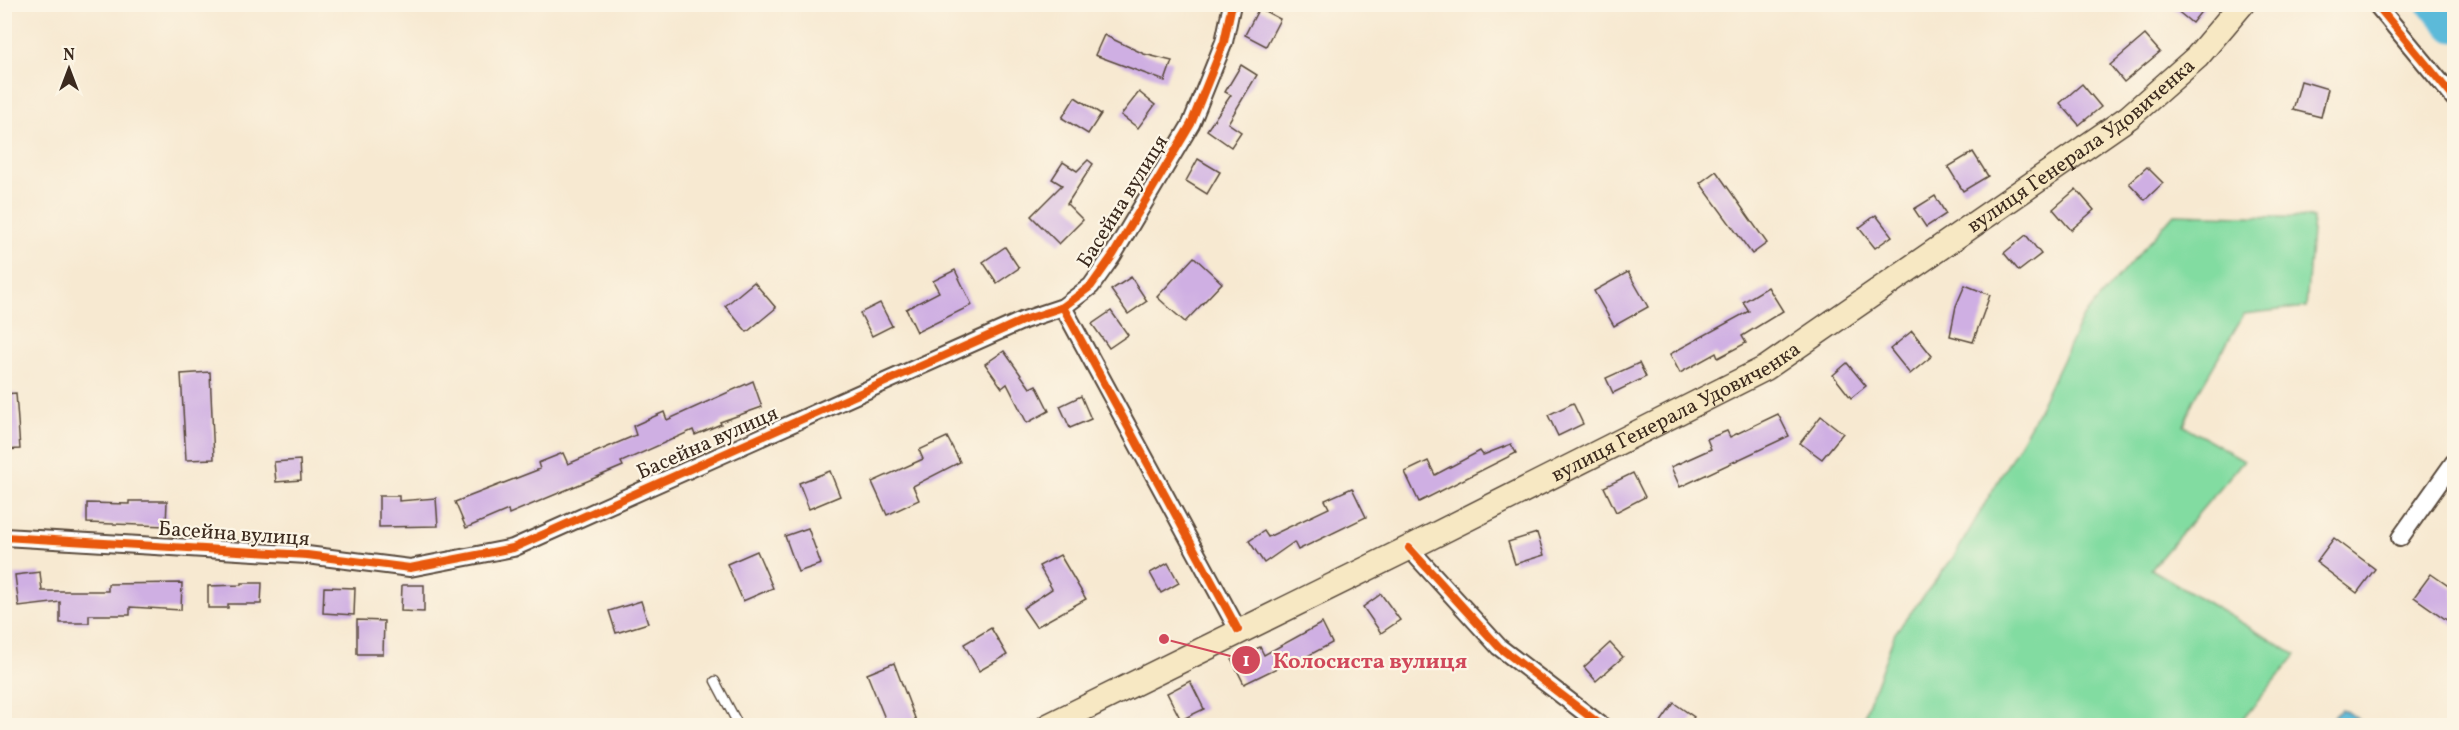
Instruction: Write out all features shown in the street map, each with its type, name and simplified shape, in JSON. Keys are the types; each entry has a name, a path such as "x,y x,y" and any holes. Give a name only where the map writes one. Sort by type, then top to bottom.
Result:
{"main road":[{"name":"вулиця Генерала Удовиченка","path":"1048,726 1766,368 2129,117 2198,57 2242,4"}],"street":[{"name":"Басейна вулиця","path":"4,537 307,555 411,568 513,548 1024,320 1063,307 1091,286 1191,123 1224,42 1232,4"},
{"path":"2376,4 2454,98"},
{"path":"1063,307 1238,630"},
{"path":"2400,538 2450,480 2454,462"},
{"path":"1409,548 1498,647 1602,726"}],"lane":[{"path":"715,681 739,726"}],"green space":[{"path":"2174,214 2313,218 2306,307 2244,314 2193,401 2184,426 2244,460 2151,569 2296,655 2238,725 1888,726 1865,714 1895,633 1955,555 2033,421 2083,317"}],"water":[{"path":"2342,709 2368,725 2325,725"}],"building":[{"path":"2169,4 2207,4 2192,23"},
{"path":"1259,8 1280,19 1266,46 1245,35"},
{"path":"1104,35 1144,54 1172,61 1165,81 1095,55"},
{"path":"2145,35 2160,52 2124,82 2110,65"},
{"path":"1241,65 1257,75 1228,123 1241,132 1231,147 1207,130 1231,95 1225,92"},
{"path":"2301,81 2328,89 2321,117 2293,110"},
{"path":"2082,84 2101,107 2079,125 2060,103"},
{"path":"1139,92 1155,105 1138,128 1121,115"},
{"path":"1075,97 1101,114 1088,134 1062,118"},
{"path":"1973,152 1988,176 1963,191 1948,167"},
{"path":"1198,159 1220,172 1207,194 1186,181"},
{"path":"1088,160 1093,164 1067,204 1083,220 1059,244 1031,216 1062,185 1052,179 1063,162 1077,171"},
{"path":"2147,167 2163,183 2145,200 2129,183"},
{"path":"1716,171 1767,243 1752,254 1700,183"},
{"path":"2076,189 2094,210 2071,230 2053,209"},
{"path":"1935,196 1946,214 1926,227 1914,209"},
{"path":"1876,215 1892,236 1875,248 1859,228"},
{"path":"2026,235 2041,254 2019,271 2004,253"},
{"path":"1005,247 1019,268 997,283 983,262"},
{"path":"1194,257 1222,283 1185,322 1157,297"},
{"path":"955,270 972,305 917,332 906,309 939,292 933,281"},
{"path":"1628,272 1648,307 1614,326 1594,291"},
{"path":"1131,277 1147,301 1128,314 1111,290"},
{"path":"754,282 776,308 747,332 725,306"},
{"path":"1965,285 1990,295 1973,342 1950,336 1956,306"},
{"path":"1768,287 1783,311 1742,336 1746,343 1718,358 1716,353 1680,373 1670,354 1749,311 1743,302"},
{"path":"880,303 892,326 872,336 860,313"},
{"path":"1111,311 1128,335 1109,348 1092,324"},
{"path":"1912,331 1932,356 1910,374 1890,349"},
{"path":"1004,351 1030,388 1036,385 1049,411 1027,423 1007,384 1002,388 985,364"},
{"path":"1639,363 1646,377 1613,393 1606,378"},
{"path":"1847,363 1866,386 1851,398 1833,375"},
{"path":"210,372 214,459 186,460 181,374"},
{"path":"753,381 762,407 720,422 721,424 695,435 693,430 621,462 623,466 509,514 508,510 466,528 455,502 540,469 538,463 563,453 568,464 636,435 633,426 664,412 667,420"},
{"path":"16,393 20,449 4,450 4,394"},
{"path":"1081,396 1091,419 1070,428 1060,406"},
{"path":"1573,403 1583,424 1558,436 1548,415"},
{"path":"1778,414 1789,436 1680,487 1671,467 1711,449 1707,439 1727,431 1730,437"},
{"path":"1821,416 1843,433 1822,459 1800,443"},
{"path":"947,437 960,462 913,486 919,500 887,515 872,482 923,459 919,450"},
{"path":"1511,444 1516,453 1419,502 1405,472 1428,461 1435,475 1480,451 1483,455"},
{"path":"300,460 301,480 276,482 274,462"},
{"path":"830,471 840,496 809,509 799,483"},
{"path":"1633,473 1645,497 1616,512 1604,487"},
{"path":"1352,488 1366,517 1298,550 1294,542 1264,563 1249,541 1264,531 1268,537 1329,508 1325,500"},
{"path":"379,496 399,496 399,501 436,498 438,526 379,527"},
{"path":"129,501 167,501 166,526 87,523 87,503 129,504"},
{"path":"808,528 821,564 798,572 785,536"},
{"path":"1537,533 1544,555 1515,564 1508,542"},
{"path":"2334,538 2375,569 2357,593 2316,562"},
{"path":"757,551 773,588 743,601 727,564"},
{"path":"1060,555 1086,599 1036,627 1023,608 1052,589 1039,566"},
{"path":"1168,563 1179,583 1161,593 1150,573"},
{"path":"40,572 42,591 108,591 108,584 182,583 181,610 130,607 130,615 89,615 89,623 60,623 60,602 19,607 15,575"},
{"path":"2431,574 2454,590 2454,625 2414,597"},
{"path":"241,583 262,583 261,604 228,604 228,608 208,608 208,586 241,585"},
{"path":"402,585 424,585 424,612 401,611"},
{"path":"324,587 355,588 354,615 323,613"},
{"path":"1381,594 1400,620 1381,633 1363,607"},
{"path":"641,601 648,623 616,633 609,611"},
{"path":"357,620 384,621 383,654 357,654"},
{"path":"1322,623 1332,643 1291,665 1289,662 1244,684 1232,660 1260,647 1264,655"},
{"path":"991,628 1007,655 979,671 964,644"},
{"path":"1610,643 1623,657 1596,681 1584,667"},
{"path":"894,663 918,726 888,726 867,674"},
{"path":"1190,681 1204,709 1181,720 1167,693"},
{"path":"1674,703 1694,717 1687,726 1658,726"}],"waterway":[{"path":"2434,4 2454,26"}],"cycle path":[{"path":"4,537 307,555 410,568 513,548 1024,320 1063,307 1091,286 1113,255 1191,124 1224,42 1232,4"},
{"path":"2376,4 2454,98"},
{"path":"1063,307 1238,630"},
{"path":"1409,548 1499,647 1602,726"}],"place":[{"name":"Колосиста вулиця","path":"1164,639"}]}
